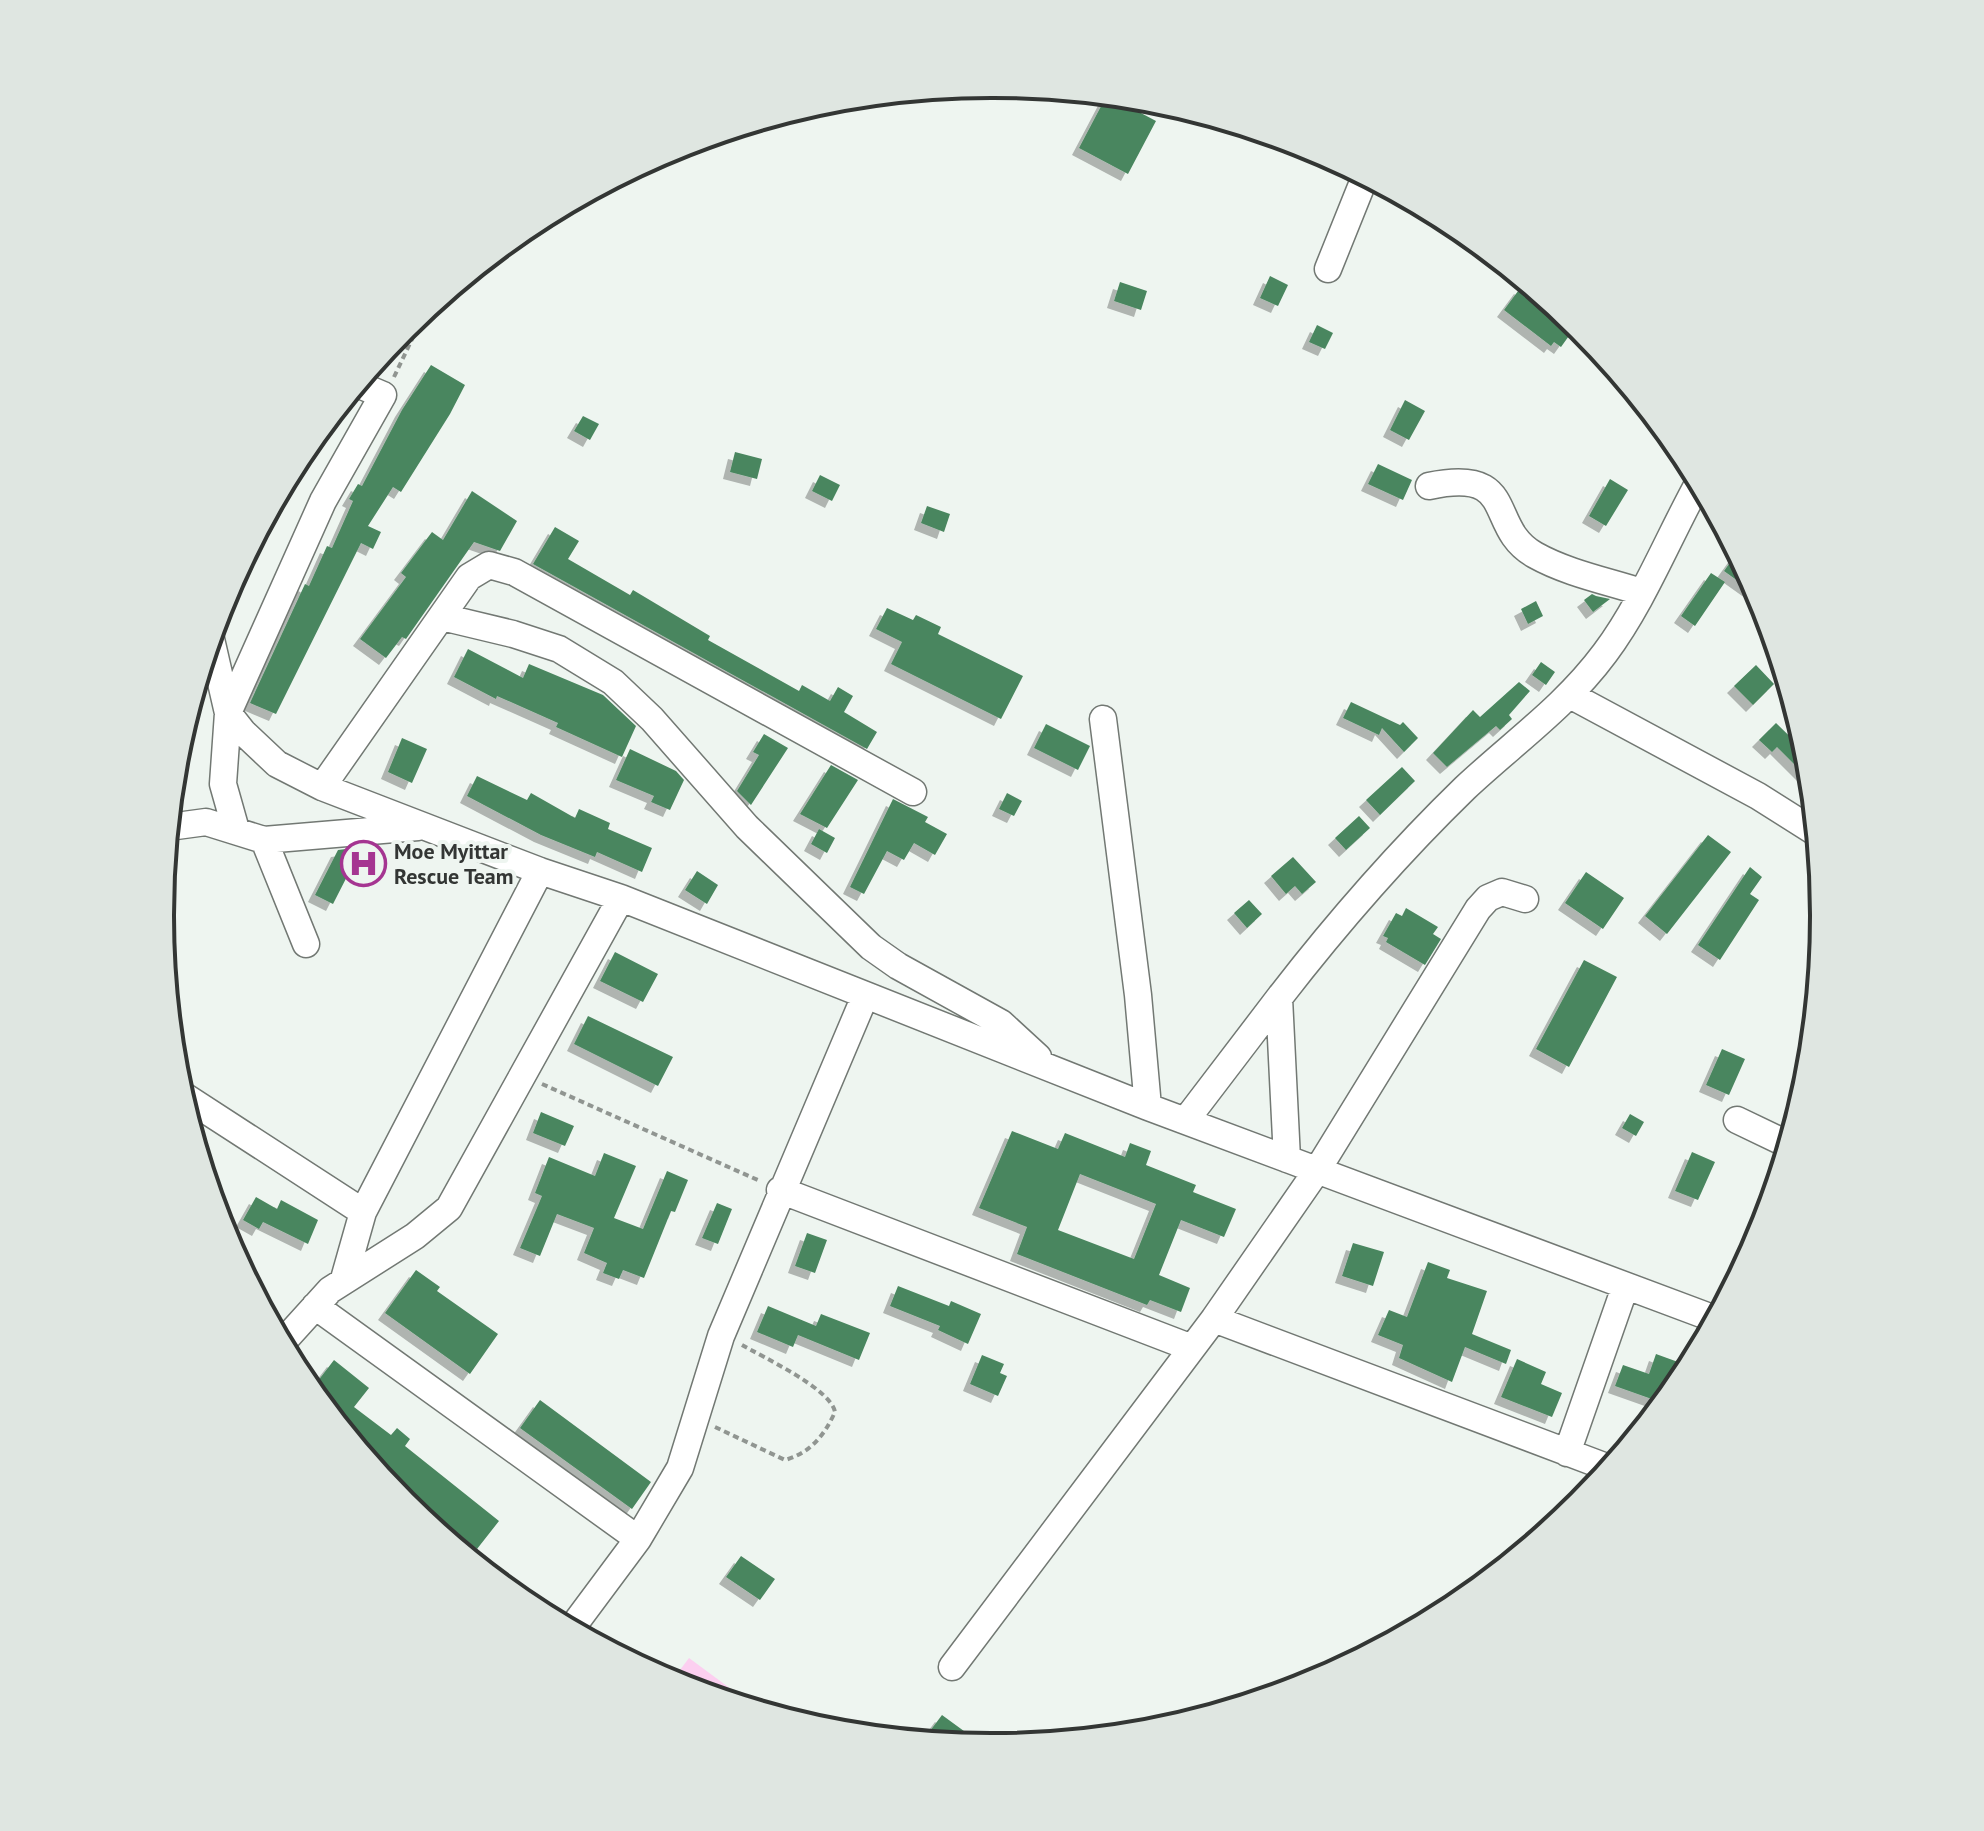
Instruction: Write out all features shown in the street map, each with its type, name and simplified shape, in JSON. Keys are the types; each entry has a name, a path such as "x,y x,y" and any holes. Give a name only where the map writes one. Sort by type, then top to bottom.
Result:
{"street":[{"path":"1328,269 1361,186"},
{"path":"228,713 323,501 383,395 367,388"},
{"path":"1429,486 1462,479 1472,482 1494,499 1513,532 1532,554 1641,592"},
{"path":"1186,1120 1347,910 1405,847 1570,695 1619,633 1692,495"},
{"path":"322,787 475,571 489,565 499,566 913,792"},
{"path":"442,617 559,649 613,682 652,719 747,827 871,947 898,966 1001,1023 1025,1042 1046,1066"},
{"path":"216,660 228,713 223,784 236,830"},
{"path":"1570,695 1758,796 1805,825"},
{"path":"228,713 277,764 322,787 540,871 621,898 1148,1107 1705,1315"},
{"path":"1103,719 1138,995 1148,1107"},
{"path":"179,826 206,822 264,840 424,826"},
{"path":"264,840 306,944"},
{"path":"344,1279 363,1212 540,871"},
{"path":"952,1667 1214,1319 1318,1169 1478,909 1488,898 1502,892 1525,899"},
{"path":"288,1330 344,1279 415,1236 449,1208 621,898"},
{"path":"578,1620 638,1539 680,1468 721,1336 780,1190 865,996"},
{"path":"1279,998 1287,1159"},
{"path":"197,1104 363,1212"},
{"path":"1737,1120 1778,1140"},
{"path":"780,1190 1192,1348"},
{"path":"1567,1453 1625,1287"},
{"path":"315,1306 638,1539"},
{"path":"1214,1319 1598,1464"}],"path":[{"path":"383,395 413,338"},
{"path":"521,1075 780,1190"},
{"path":"696,1418 785,1460 801,1455 813,1446 835,1412 828,1398 809,1384 721,1336"}],"shaded area":[{"path":"689,1658 734,1692 729,1690 679,1671"}],"building":[{"path":"1101,105 1139,112 1156,121 1128,174 1079,148"},
{"path":"1270,276 1288,285 1278,306 1260,298"},
{"path":"1120,282 1147,291 1141,310 1114,301"},
{"path":"1518,291 1569,336 1561,347 1554,342 1551,346 1504,310"},
{"path":"1317,325 1333,333 1325,349 1309,342"},
{"path":"431,365 465,385 450,414 401,492 393,487 368,526 381,532 373,549 361,543 276,714 250,703 305,584 309,586 327,546 332,548 353,501 349,499 358,484 362,486 402,410"},
{"path":"1405,400 1425,411 1409,440 1390,430"},
{"path":"583,416 599,424 590,440 574,431"},
{"path":"735,452 762,459 757,479 730,472"},
{"path":"1378,464 1412,480 1403,500 1368,484"},
{"path":"820,475 840,485 832,501 812,491"},
{"path":"1610,479 1628,490 1606,526 1589,516"},
{"path":"472,491 517,521 500,551 474,542 406,639 402,637 386,658 360,639 406,577 401,573 432,532 443,540"},
{"path":"927,506 950,514 944,532 921,523"},
{"path":"555,527 579,541 568,559 630,595 633,590 710,636 708,640 799,691 802,685 830,701 838,687 853,696 844,712 877,732 867,749 533,564"},
{"path":"1729,564 1737,580 1724,571"},
{"path":"1711,573 1725,582 1695,626 1681,616"},
{"path":"1592,594 1610,599 1593,612 1584,600"},
{"path":"1536,601 1543,616 1528,624 1521,609"},
{"path":"887,608 913,620 916,615 941,627 938,634 1023,676 1001,719 891,664 902,642 876,629"},
{"path":"468,649 523,678 529,664 603,695 636,726 622,757 556,727 558,723 497,696 496,699 454,677"},
{"path":"1541,662 1555,672 1546,685 1532,675"},
{"path":"1756,665 1774,684 1753,705 1734,686"},
{"path":"1519,682 1530,691 1509,715 1512,719 1500,730 1496,726 1447,767 1433,753 1473,710 1480,717"},
{"path":"1351,702 1400,725 1403,722 1418,738 1404,752 1382,728 1379,735 1343,718"},
{"path":"1776,723 1789,736 1796,766 1777,747 1772,752 1759,740"},
{"path":"1046,724 1090,746 1078,770 1034,748"},
{"path":"764,734 788,748 751,805 737,791 759,755 753,752"},
{"path":"402,738 427,749 412,783 388,772"},
{"path":"630,749 676,771 684,780 670,810 651,802 654,796 616,780"},
{"path":"831,765 858,780 827,828 800,814"},
{"path":"1402,767 1415,781 1380,815 1366,800"},
{"path":"477,776 527,800 531,793 575,818 579,809 610,823 608,829 652,848 642,872 597,852 595,857 541,835 467,796"},
{"path":"1007,793 1022,801 1014,816 999,809"},
{"path":"893,799 928,817 925,822 947,834 935,855 914,843 904,860 887,851 864,894 850,887"},
{"path":"1359,816 1370,828 1346,850 1335,838"},
{"path":"819,829 835,838 827,853 811,844"},
{"path":"1708,835 1731,852 1667,934 1645,916"},
{"path":"346,849 358,855 333,904 315,895 338,850"},
{"path":"1293,857 1316,882 1302,894 1295,886 1286,894 1271,876"},
{"path":"1750,867 1762,877 1750,894 1759,900 1720,960 1698,945"},
{"path":"697,871 718,885 707,904 685,890"},
{"path":"1586,872 1624,898 1603,929 1565,903"},
{"path":"1249,900 1262,914 1247,928 1234,913"},
{"path":"1406,908 1438,927 1433,934 1441,939 1425,965 1386,942 1388,938 1383,936 1396,913 1402,916"},
{"path":"615,952 658,974 643,1002 600,981"},
{"path":"1584,960 1617,977 1569,1067 1536,1049"},
{"path":"588,1016 673,1057 658,1086 574,1044"},
{"path":"1722,1049 1745,1059 1729,1095 1706,1085"},
{"path":"541,1112 574,1126 565,1146 533,1133"},
{"path":"1630,1114 1644,1122 1636,1136 1622,1128"},
{"path":"1012,1131 1058,1149 1065,1133 1125,1157 1130,1143 1151,1151 1146,1165 1196,1185 1193,1192 1236,1209 1224,1237 1181,1220 1159,1275 1190,1288 1181,1312 1150,1300 1147,1305 1017,1254 1027,1227 979,1208","holes":["1080,1174 1156,1204 1134,1259 1058,1230"]},
{"path":"1692,1152 1715,1162 1698,1200 1675,1191"},
{"path":"604,1153 636,1166 614,1218 643,1229 667,1171 688,1180 675,1212 671,1211 644,1278 623,1270 619,1279 603,1273 607,1263 584,1253 594,1228 557,1214 540,1256 520,1248 542,1196 535,1193 549,1157 595,1176"},
{"path":"256,1197 277,1209 281,1200 318,1220 308,1244 263,1222 259,1229 243,1220"},
{"path":"717,1203 732,1209 718,1244 702,1238"},
{"path":"807,1233 827,1240 815,1273 795,1266"},
{"path":"1353,1243 1384,1252 1373,1286 1342,1276"},
{"path":"1428,1262 1450,1270 1447,1278 1487,1291 1472,1334 1511,1350 1506,1364 1465,1347 1452,1382 1399,1358 1403,1345 1378,1335 1389,1310 1407,1317"},
{"path":"416,1270 440,1287 437,1291 498,1334 470,1374 385,1313"},
{"path":"898,1286 949,1306 951,1301 981,1314 968,1344 938,1330 940,1326 890,1306"},
{"path":"768,1306 816,1326 821,1314 870,1333 859,1360 798,1335 793,1347 757,1332"},
{"path":"1656,1354 1677,1362 1651,1399 1615,1386 1623,1365 1649,1374"},
{"path":"982,1355 1004,1364 1000,1373 1007,1376 998,1396 970,1384"},
{"path":"1517,1359 1546,1372 1541,1384 1562,1393 1552,1417 1501,1397"},
{"path":"334,1360 369,1388 354,1407 391,1435 397,1428 410,1439 405,1446 499,1521 477,1549 414,1494 377,1455 319,1380"},
{"path":"540,1400 651,1482 632,1509 520,1428"},
{"path":"741,1556 775,1579 760,1600 726,1577"},
{"path":"942,1715 965,1732 939,1731 931,1730"}],"place":[{"name":"Moe Myittar Rescue Team","path":"363,864"}]}
